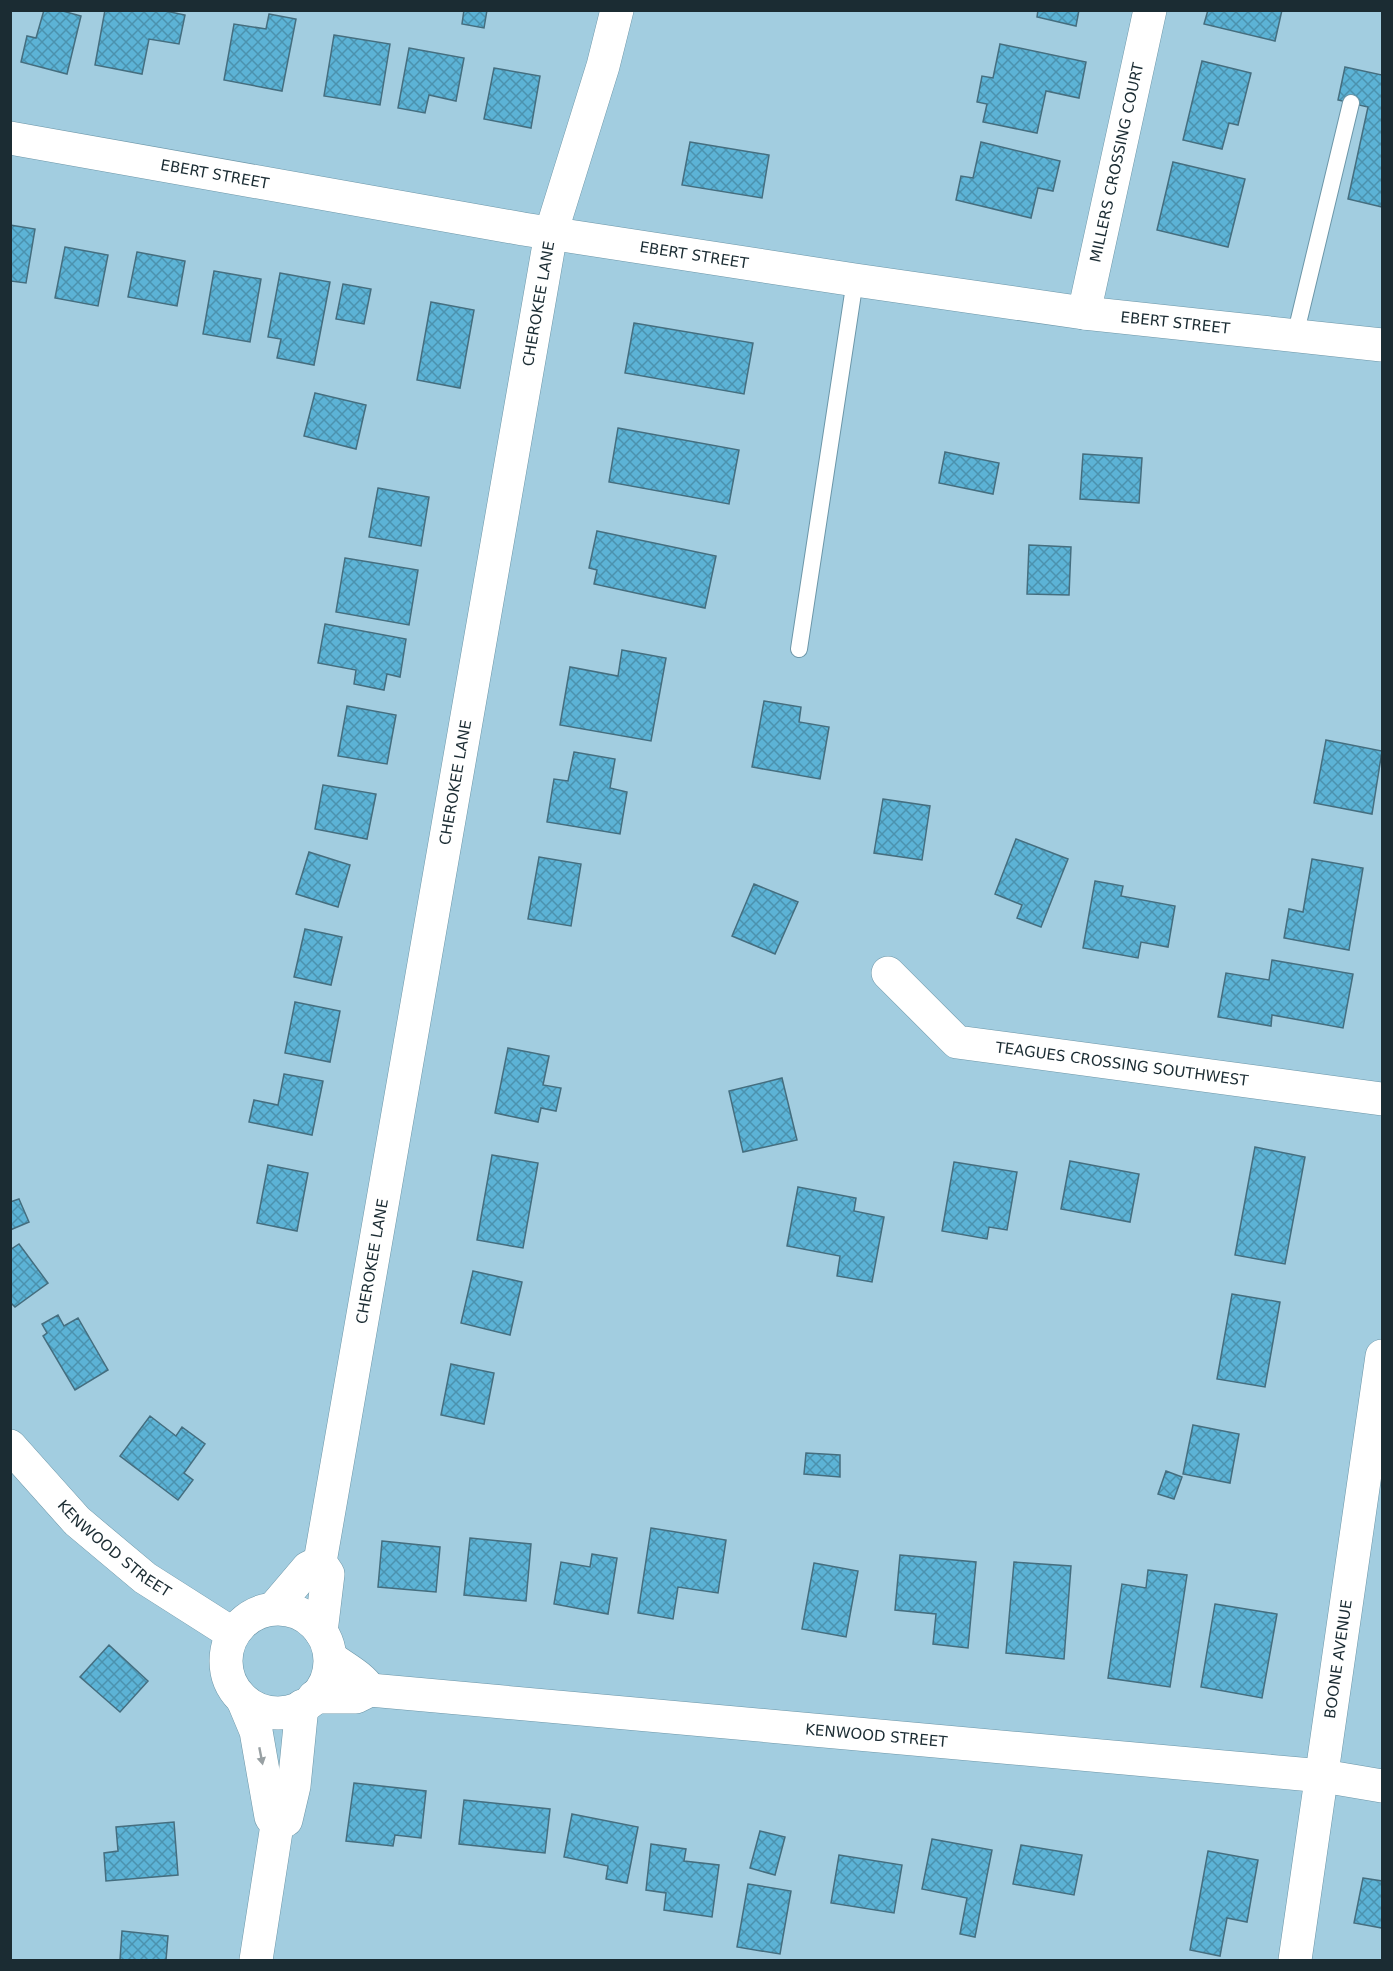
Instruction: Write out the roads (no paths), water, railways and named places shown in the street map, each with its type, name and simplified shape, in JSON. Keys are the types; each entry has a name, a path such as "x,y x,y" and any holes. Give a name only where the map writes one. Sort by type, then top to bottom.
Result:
{"street":[{"name":"CHEROKEE LANE","path":"326,1645 328,1574 320,1562 551,233 603,66 616,10"},
{"name":"MILLERS CROSSING COURT","path":"1084,313 1150,10"},
{"name":"EBERT STREET","path":"10,138 551,233 855,280 1084,313 1383,345"},
{"name":"TEAGUES CROSSING SOUTHWEST","path":"888,973 957,1042 1383,1098"},
{"name":"BOONE AVENUE","path":"1294,1960 1323,1776 1383,1356"},
{"name":"KENWOOD STREET","path":"10,1446 76,1521 145,1578 233,1634"},
{"path":"274,1608 308,1569 320,1562"},
{"path":"256,1960 277,1825 271,1817 256,1731 243,1700 232,1686 226,1669 226,1651 233,1634 243,1621 258,1612 274,1608 291,1610 306,1616 326,1645 351,1674 363,1678 370,1689"},
{"path":"243,1700 258,1709 276,1713 294,1711 308,1702 322,1690 328,1675 326,1645"},
{"name":"KENWOOD STREET","path":"308,1702 356,1697 370,1689 1323,1776 1383,1786"},
{"path":"277,1825 286,1820 308,1702"}],"lane":[{"path":"1294,336 1351,103"},
{"path":"799,649 855,280"}]}
